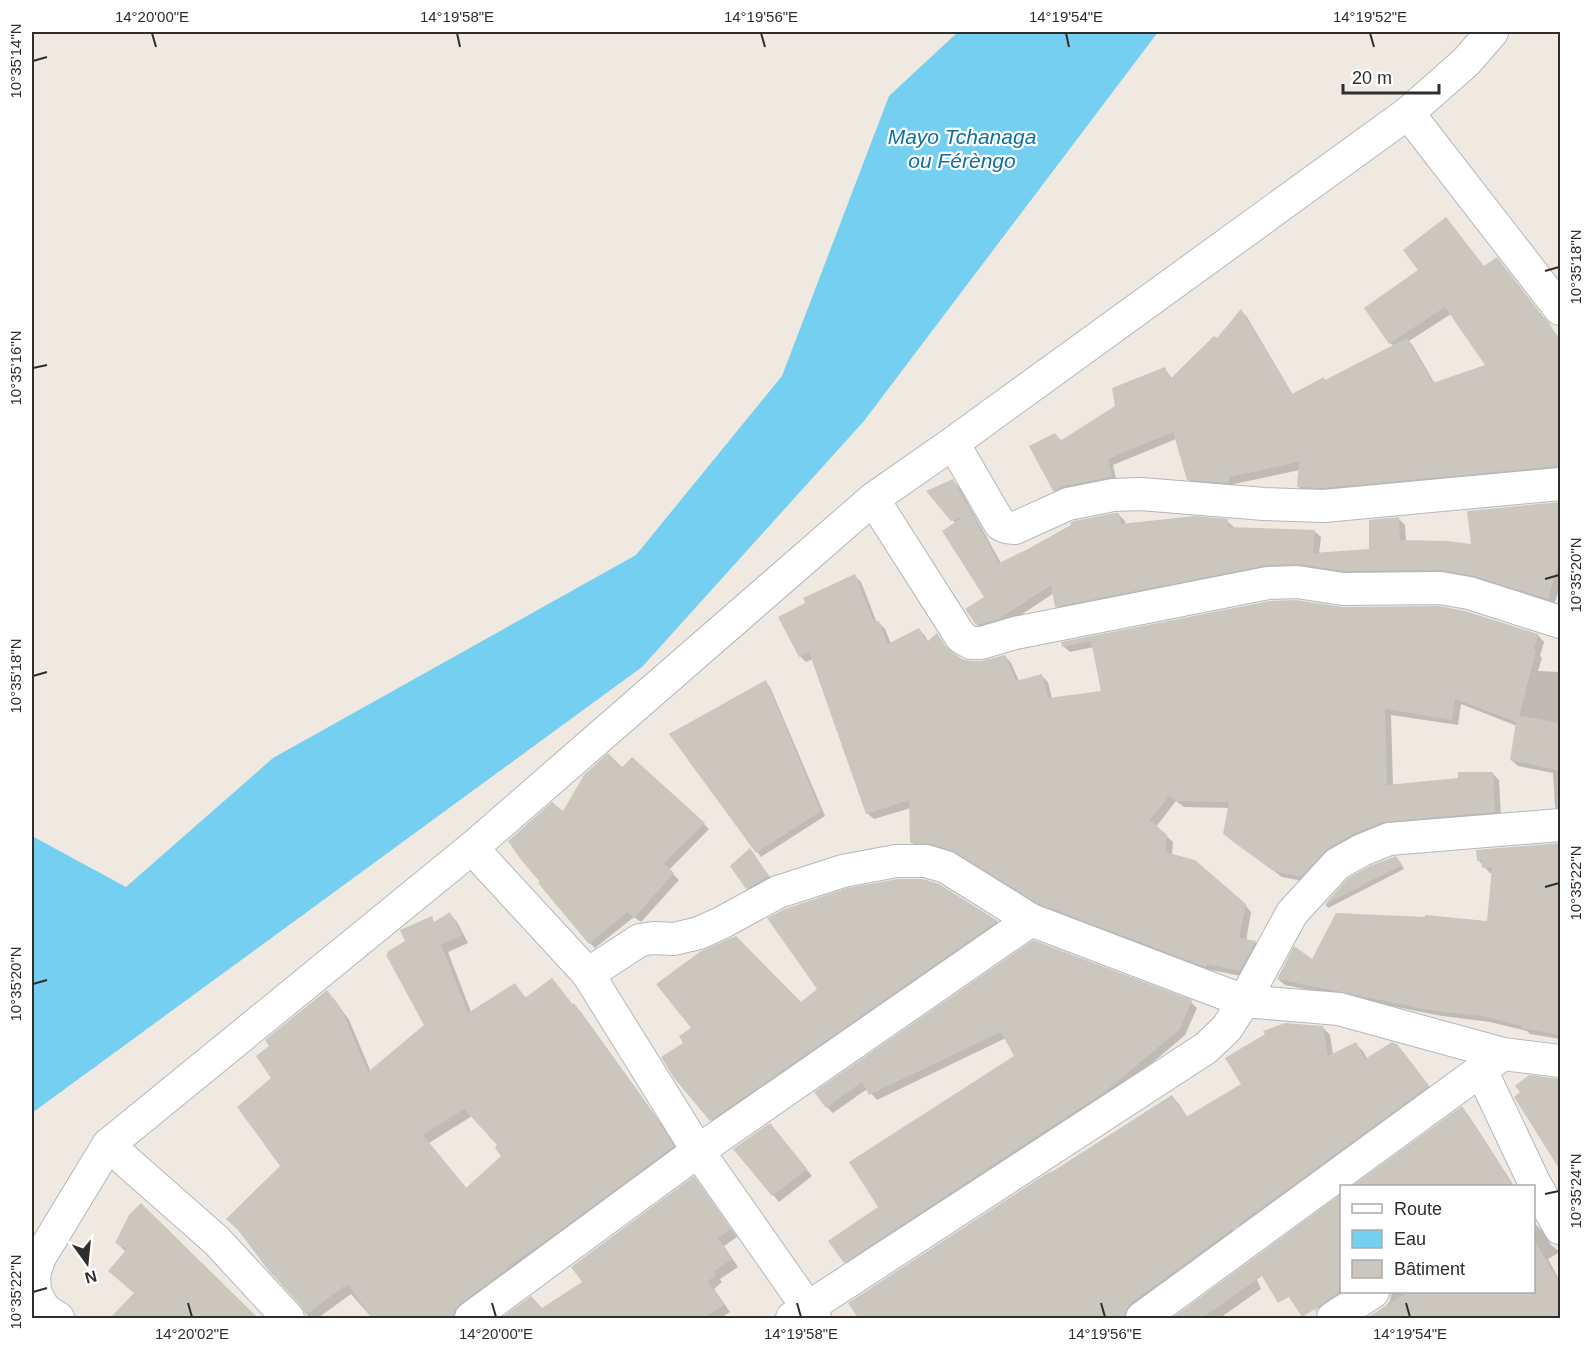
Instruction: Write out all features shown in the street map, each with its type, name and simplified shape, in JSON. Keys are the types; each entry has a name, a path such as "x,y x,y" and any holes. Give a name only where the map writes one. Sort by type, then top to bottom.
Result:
{"street":[{"path":"58,1318 44,1310 35,1292 34,1274 40,1257 108,1145 472,848 873,498 953,443 1408,113 1466,62 1492,32"},
{"path":"1408,113 1560,309"},
{"path":"953,443 1000,524 1015,528 1068,504 1113,495 1141,494 1264,504 1324,506 1560,484"},
{"path":"873,498 961,637 970,642 981,643 1015,633 1268,583 1297,582 1343,589 1440,588 1469,593 1560,622"},
{"path":"472,848 588,974 698,1151 805,1315 1206,1048 1227,1028 1292,913 1337,864 1389,839 1560,825"},
{"path":"588,974 640,940 674,939 699,933 778,892 843,871 896,861 926,861 946,867 1031,920 1244,1001 1339,1009 1492,1062 1560,1061"},
{"path":"471,1318 698,1151 1031,920"},
{"path":"1492,1062 1533,1185"},
{"path":"1142,1318 1492,1062"},
{"path":"108,1145 217,1241 288,1318"},
{"path":"1535,1188 1560,1228"},
{"path":"1333,1318 1371,1293"}],"water":[{"name":"Mayo Tchanaga ou Férèngo","path":"958,32 1158,32 864,421 642,667 32,1113 32,836 126,887 273,758 636,555 782,376 889,96"}],"building":[{"path":"1446,217 1484,266 1497,257 1542,318 1544,317 1549,323 1560,341 1560,466 1323,488 1297,487 1299,462 1229,477 1229,483 1187,480 1173,432 1108,459 1112,477 1064,486 1053,491 1029,446 1055,433 1060,441 1115,406 1112,388 1165,367 1170,379 1214,336 1217,338 1241,309 1292,394 1324,377 1325,380 1407,338 1433,383 1485,365 1445,307 1389,344 1364,308 1418,270 1403,250"},
{"path":"953,479 999,563 1071,525 1070,523 1074,521 1115,513 1119,513 1121,524 1194,516 1228,519 1228,527 1315,530 1313,553 1369,549 1369,520 1399,517 1400,540 1471,544 1467,511 1560,502 1560,558 1548,599 1474,576 1443,570 1344,571 1299,564 1267,565 1055,607 1051,585 999,619 976,625 965,609 984,597 942,531 963,517 951,521 926,491"},
{"path":"855,574 874,622 879,621 888,644 919,628 927,642 937,633 946,647 962,659 981,661 1005,655 1016,681 1042,674 1048,698 1101,691 1091,641 1062,647 1061,642 1270,601 1296,600 1343,607 1439,606 1465,611 1538,634 1534,650 1536,651 1519,716 1560,723 1560,771 1510,760 1516,722 1455,699 1452,720 1385,709 1387,785 1458,778 1458,772 1493,772 1495,812 1382,822 1328,848 1301,877 1274,871 1223,834 1229,802 1176,801 1169,796 1150,820 1167,835 1165,852 1195,860 1246,904 1239,938 1256,941 1240,971 1207,964 1205,967 1039,904 951,850 931,844 910,843 909,800 866,814 809,652 799,657 778,617 805,603 803,598"},
{"path":"766,680 821,811 756,853 669,734"},
{"path":"608,753 622,767 632,757 705,823 664,863 674,873 634,918 627,912 589,944 538,883 540,882 508,841 552,802 563,811 584,775"},
{"path":"1560,843 1560,1035 1521,1028 1522,1026 1482,1016 1434,1011 1277,979 1294,946 1312,959 1336,913 1425,917 1425,915 1487,921 1492,867 1482,868 1481,861 1477,861 1476,850"},
{"path":"750,848 769,876 746,889 730,866"},
{"path":"1396,856 1402,865 1324,905 1348,878"},
{"path":"898,879 923,879 939,884 998,921 710,1121 674,1078 661,1057 683,1043 679,1036 691,1028 656,984 701,951 736,936 801,1002 817,989 767,918 785,909 847,888"},
{"path":"450,912 462,935 441,945 468,1013 515,983 525,998 552,978 572,1004 574,1003 674,1146 506,1268 460,1304 453,1318 372,1318 348,1285 306,1315 238,1230 226,1219 280,1166 237,1107 271,1078 256,1056 269,1046 265,1040 327,990 342,1011 368,1072 424,1025 386,955 387,952 405,941 400,930 432,916 434,922","holes":["464,1109 497,1145 495,1148 501,1156 466,1188 423,1135"]},
{"path":"1033,940 1192,1000 1180,1029 1106,1091 844,1263 828,1241 878,1207 849,1162 1014,1056 1001,1032 869,1095 862,1082 826,1108 814,1092"},
{"path":"1285,1023 1323,1026 1328,1056 1356,1042 1365,1059 1392,1042 1397,1044 1429,1086 1131,1303 1125,1315 1119,1318 858,1318 848,1303 1172,1095 1186,1117 1241,1084 1225,1058 1265,1034 1263,1031"},
{"path":"1529,1075 1560,1079 1560,1170 1514,1097 1520,1092 1515,1086"},
{"path":"1462,1106 1512,1185 1353,1185"},
{"path":"770,1123 807,1169 772,1196 733,1149"},
{"path":"694,1176 731,1229 718,1238 732,1259 714,1271 716,1275 708,1281 724,1305 703,1318 501,1318 531,1296 542,1308 582,1282 571,1267"},
{"path":"1340,1195 1340,1292 1323,1303 1317,1309 1316,1314 1315,1309 1302,1317 1289,1297 1278,1303 1262,1276 1202,1318 1172,1318"},
{"path":"141,1203 258,1318 110,1318 134,1293 108,1271 127,1249 115,1243 129,1215"},
{"path":"1535,1241 1560,1283 1560,1318 1367,1318 1405,1293 1535,1293"}]}
